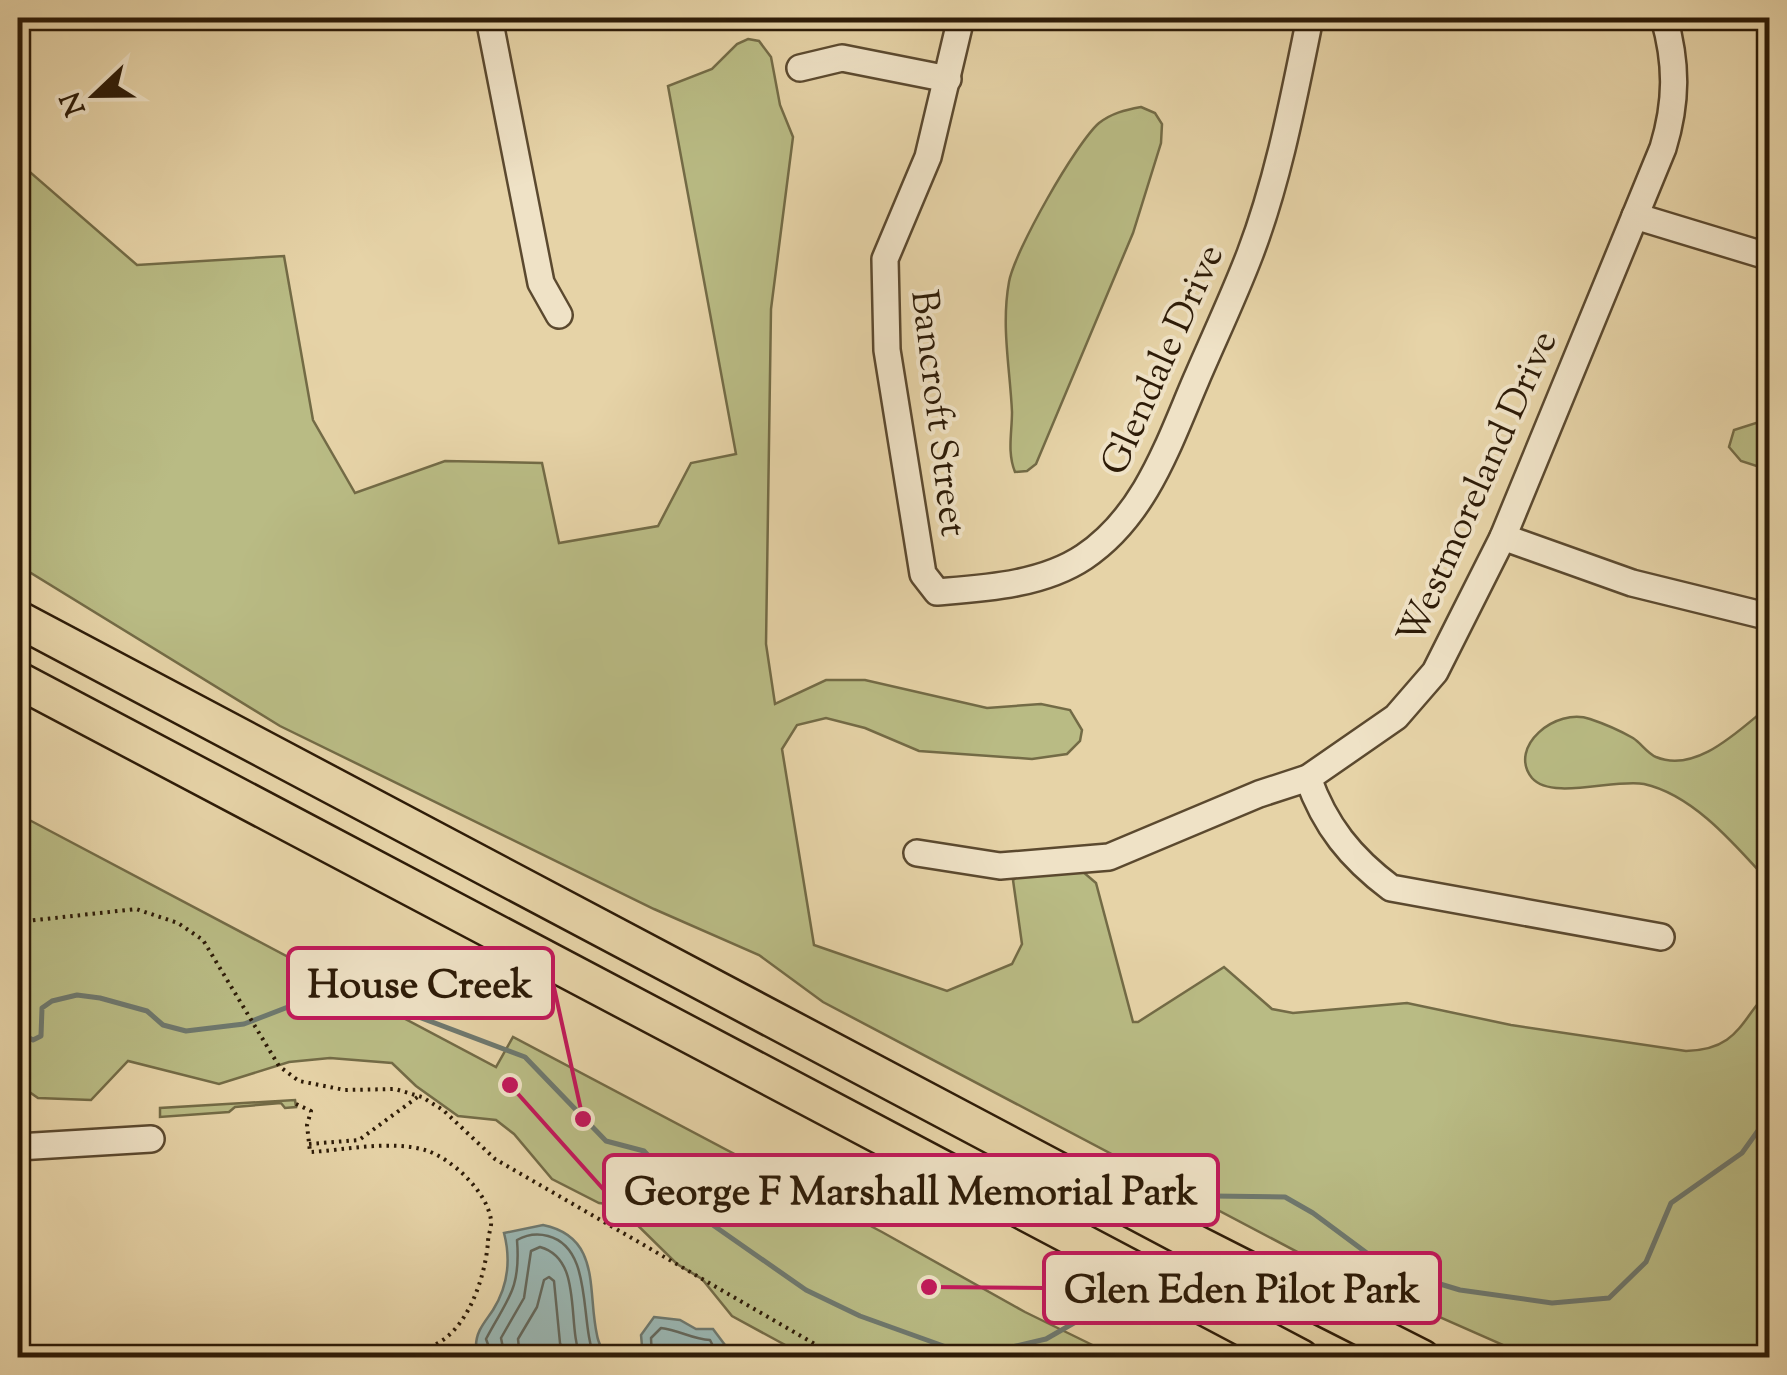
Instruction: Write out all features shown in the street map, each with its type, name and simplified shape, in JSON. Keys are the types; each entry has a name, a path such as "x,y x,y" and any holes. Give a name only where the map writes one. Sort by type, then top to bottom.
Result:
{"highway":[{"path":"18,619 1128,1208 1422,1358"},
{"path":"18,680 1301,1358"}],"street":[{"path":"489,18 541,283 559,314"},
{"name":"Bancroft Street","path":"933,587 923,574 887,350 885,259 928,157 961,18"},
{"name":"Glendale Drive","path":"933,587 937,592 1003,586 1080,560 1111,536 1140,501 1251,251 1291,114 1310,18"},
{"name":"Westmoreland Drive","path":"917,853 1000,866 1109,858 1259,794 1308,778 1396,717 1435,672 1503,537 1635,216 1673,116 1676,84 1664,18"},
{"path":"800,68 842,58 948,79"},
{"path":"1635,216 1770,257"},
{"path":"1503,537 1632,583 1770,617"},
{"path":"1308,778 1335,836 1364,868 1391,888 1660,937"},
{"path":"18,1147 151,1139"}],"path":[{"path":"18,922 136,909 178,923 204,940 268,1050 279,1066 299,1081 322,1088 396,1089 419,1096 443,1110 495,1159 839,1358"},
{"path":"309,1144 360,1140 419,1096"},
{"path":"296,1104 310,1112 310,1152 400,1146 426,1151 462,1174 488,1210 491,1226 486,1269 476,1295 442,1344 419,1349"}],"green space":[{"path":"748,39 759,41 771,57 780,105 793,137 771,309 766,644 775,704 826,680 865,680 987,708 1041,704 1070,710 1082,730 1080,741 1067,754 1032,759 919,751 865,728 826,718 797,725 782,749 814,945 947,991 1012,964 1022,944 1013,880 1019,876 1082,871 1096,883 1133,1022 1224,967 1272,1009 1293,1013 1407,1003 1511,1025 1686,1051 1727,1040 1769,990 1769,1357 1530,1357 1326,1267 823,1002 759,955 654,909 280,726 18,565 18,114 24,167 137,265 284,256 313,420 355,493 445,461 542,463 559,543 658,526 691,463 736,454 668,86 712,69 737,44"},
{"path":"1141,107 1155,113 1162,124 1161,143 1133,233 1036,464 1027,471 1015,472 1006,331 1013,267 1047,199 1089,134 1109,117"},
{"path":"1759,422 1769,425 1769,470 1741,461 1729,447 1734,430"},
{"path":"1769,706 1769,882 1697,810 1662,790 1632,783 1554,788 1532,778 1526,766 1530,743 1550,724 1563,719 1577,717 1601,723 1633,738 1656,757 1671,761 1687,759 1717,746"},
{"path":"18,814 496,1067 513,1037 1025,1312 1117,1357 788,1357 787,1346 732,1316 702,1279 677,1264 617,1205 599,1203 552,1179 514,1134 496,1120 458,1116 392,1063 330,1058 289,1062 219,1084 128,1061 91,1100 38,1098 18,1084"},
{"path":"295,1100 296,1107 285,1108 281,1103 160,1117 160,1108"}],"water":[{"path":"543,1225 562,1231 583,1254 605,1357 490,1357 476,1346 479,1331 505,1282 508,1263 504,1233"},
{"path":"654,1317 680,1320 696,1329 713,1329 734,1357 643,1357 641,1335"}],"waterway":[{"path":"18,1032 33,1040 41,1036 42,1008 52,1001 77,995 147,1011 163,1025 186,1031 244,1024 332,990 362,989 387,1005 525,1057 606,1141 644,1151 710,1223 806,1290 860,1316 949,1348 999,1350 1046,1339 1100,1308"},
{"path":"1213,1196 1285,1197 1387,1268 1460,1290 1552,1303 1609,1298 1646,1262 1671,1203 1742,1153 1770,1114"}],"place":[{"name":"George F Marshall Memorial Park","path":"510,1085"},
{"name":"House Creek","path":"583,1119"},
{"name":"Glen Eden Pilot Park","path":"929,1287"}]}
